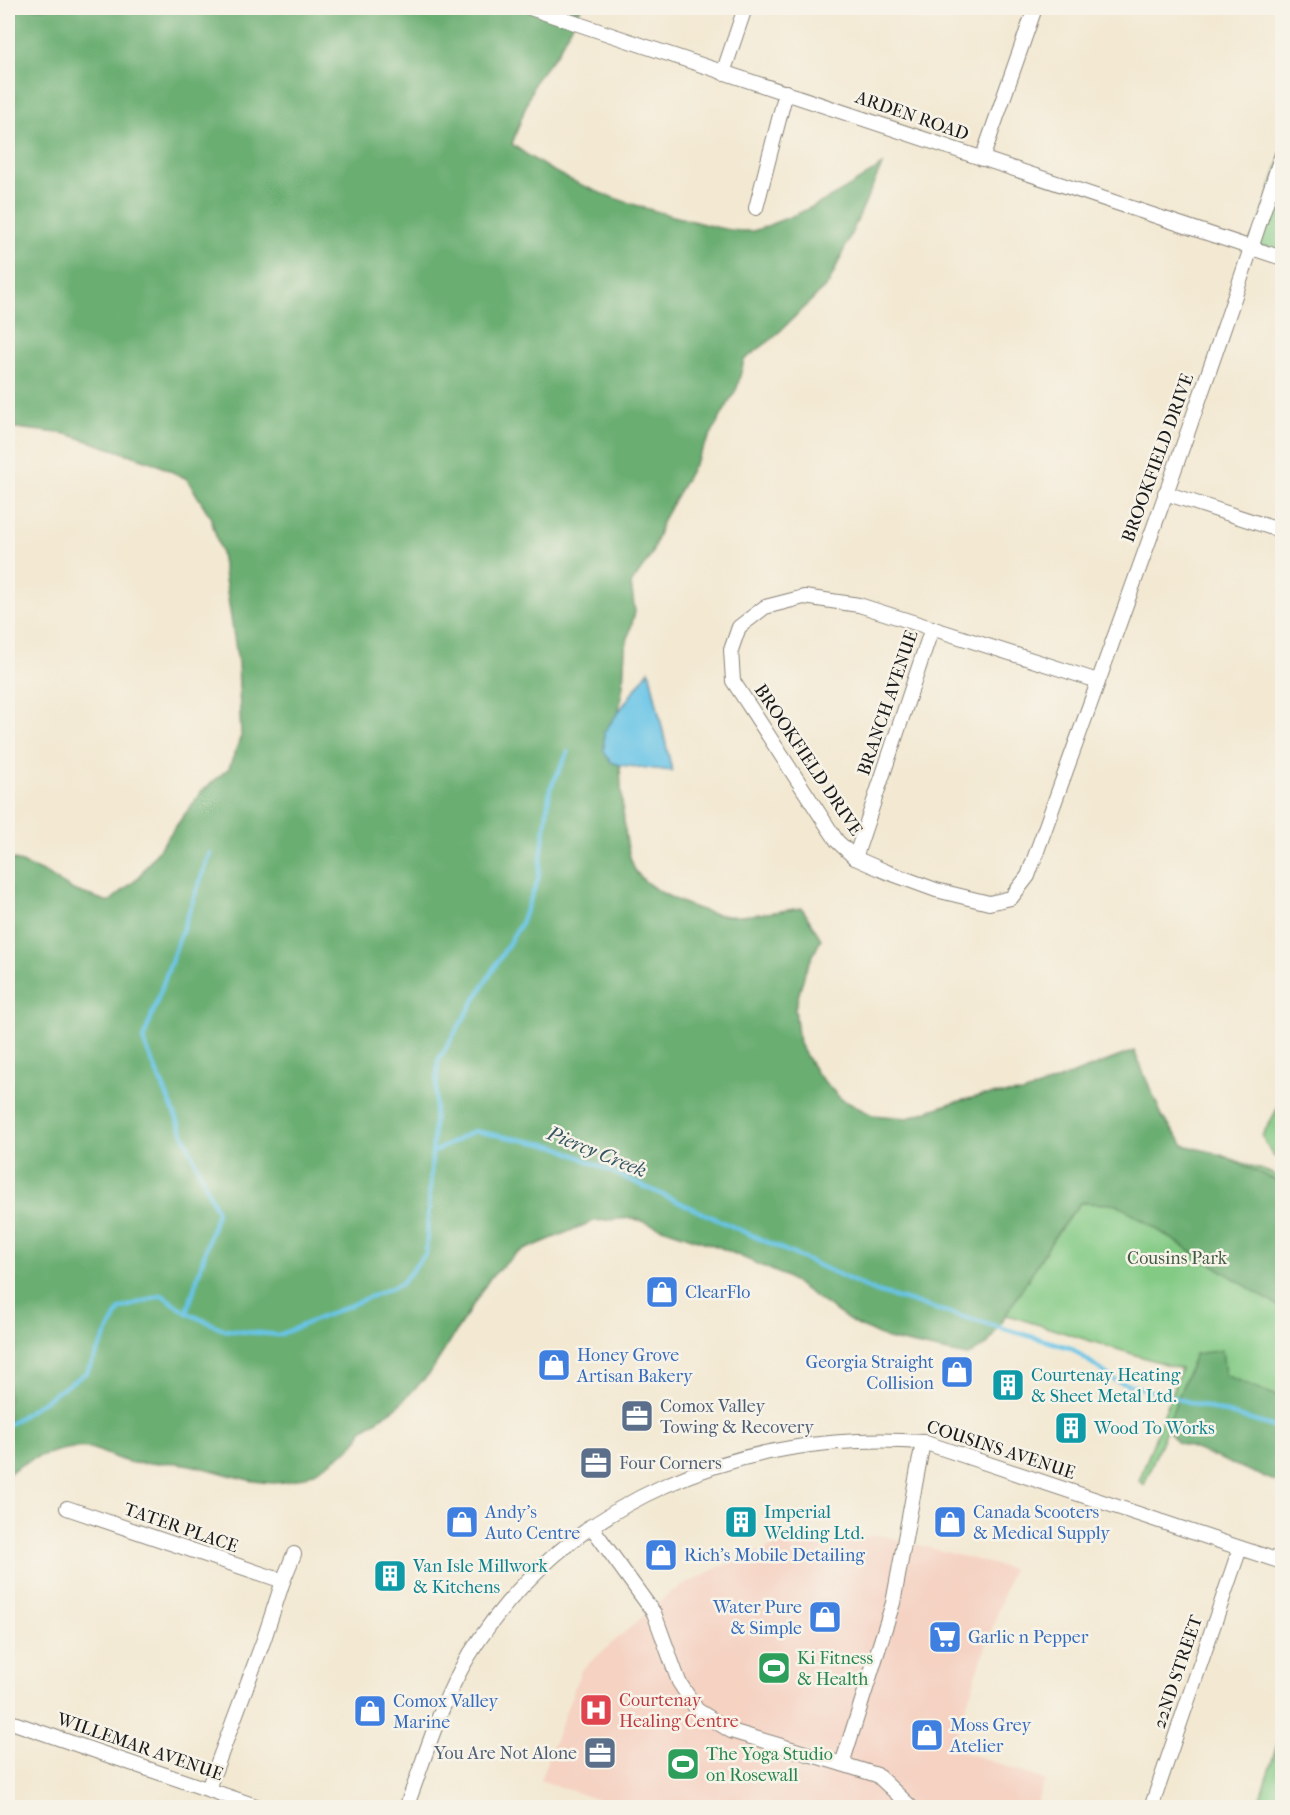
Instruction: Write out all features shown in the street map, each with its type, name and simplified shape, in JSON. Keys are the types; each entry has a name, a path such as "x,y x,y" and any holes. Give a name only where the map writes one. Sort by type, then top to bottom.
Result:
{"street":[{"name":"ARDEN ROAD","path":"530,8 1282,258"},
{"path":"723,73 745,8"},
{"path":"982,159 1035,8"},
{"path":"756,208 786,92"},
{"name":"BROOKFIELD DRIVE","path":"1098,681 859,605 804,597 765,607 740,627 731,650 733,681 837,841 855,858 936,890 989,903 1011,897 1028,876 1098,681 1252,248 1282,154"},
{"path":"1165,493 1282,531"},
{"name":"BRANCH AVENUE","path":"855,858 932,628"},
{"name":"COUSINS AVENUE","path":"406,1808 439,1720 468,1657 498,1615 542,1565 591,1526 657,1487 745,1456 807,1443 882,1439 923,1442 1282,1562"},
{"path":"842,1764 893,1603 923,1442"},
{"name":"TATER PLACE","path":"67,1508 283,1581"},
{"path":"591,1526 654,1613 679,1682 697,1710 731,1731 877,1776 910,1808"},
{"name":"22ND STREET","path":"1151,1808 1240,1548"},
{"path":"208,1789 294,1554"},
{"name":"WILLEMAR AVENUE","path":"8,1721 262,1808"}],"shaded area":[{"path":"880,1535 1012,1569 952,1748 1045,1780 1035,1807 619,1807 540,1780 581,1670 671,1592 721,1566 774,1546"}],"green space":[{"path":"8,8 581,8 557,53 535,81 512,144 551,170 592,190 658,212 716,227 752,231 816,205 882,165 829,283 772,339 744,360 737,388 663,520 651,556 631,584 635,612 625,649 623,685 611,761 620,765 624,819 631,861 635,870 652,886 664,894 705,911 737,916 802,908 821,939 805,972 795,1008 799,1044 817,1074 841,1099 872,1115 908,1118 948,1104 984,1095 1023,1093 1134,1051 1163,1118 1184,1145 1218,1154 1282,1183 1282,1309 1117,1204 1080,1203 1055,1236 987,1345 967,1356 887,1339 853,1323 785,1276 719,1247 632,1218 594,1221 517,1253 490,1278 430,1373 396,1408 362,1430 351,1447 313,1473 294,1480 275,1483 258,1482 201,1467 167,1462 132,1463 93,1449 72,1448 35,1458 8,1475 8,857 45,873 73,890 109,902 137,879 202,791 229,768 241,736 238,663 221,553 210,516 187,479 152,462 67,434 8,427"},
{"path":"1282,154 1282,258 1252,248"},
{"path":"1282,1104 1282,1159 1273,1156 1262,1136"},
{"name":"Cousins Park","path":"1039,1143 1218,1154 1282,1177 1282,1400 1189,1372 1144,1485 1139,1481 1181,1369 988,1309"},
{"path":"1222,1350 1225,1375 1282,1398 1282,1484 1177,1442 1166,1428 1195,1354"},
{"path":"1282,1730 1282,1807 1257,1807"}],"water":[{"path":"649,670 672,771 620,765 611,762 604,752 604,732"}],"waterway":[{"name":"Piercy Creek","path":"8,1425 87,1372 120,1309 162,1295 187,1313 225,1330 279,1335 401,1284 426,1253 438,1061 521,923 538,880 550,789 568,752"},
{"path":"187,1313 217,1212 143,1040 210,853"},
{"name":"Piercy Creek","path":"432,1153 474,1131 555,1146 877,1292 1071,1348 1116,1381 1282,1429"}],"place":[{"name":"ClearFlo","path":"662,1292"},
{"name":"Honey Grove Artisan Bakery","path":"554,1365"},
{"name":"Georgia Straight Collision","path":"957,1372"},
{"name":"Courtenay Heating & Sheet Metal Ltd.","path":"1008,1385"},
{"name":"Comox Valley Towing & Recovery","path":"637,1416"},
{"name":"Wood To Works","path":"1071,1428"},
{"name":"Four Corners","path":"596,1463"},
{"name":"Andy's Auto Centre","path":"462,1522"},
{"name":"Imperial Welding Ltd.","path":"741,1522"},
{"name":"Canada Scooters & Medical Supply","path":"950,1522"},
{"name":"Rich's Mobile Detailing","path":"661,1555"},
{"name":"Van Isle Millwork & Kitchens","path":"390,1576"},
{"name":"Water Pure & Simple","path":"825,1617"},
{"name":"Garlic n Pepper","path":"945,1637"},
{"name":"Ki Fitness & Health","path":"774,1668"},
{"name":"Courtenay Healing Centre","path":"596,1710"},
{"name":"Comox Valley Marine","path":"370,1711"},
{"name":"Moss Grey Atelier","path":"927,1735"},
{"name":"You Are Not Alone","path":"600,1753"},
{"name":"The Yoga Studio on Rosewall","path":"683,1764"}]}
